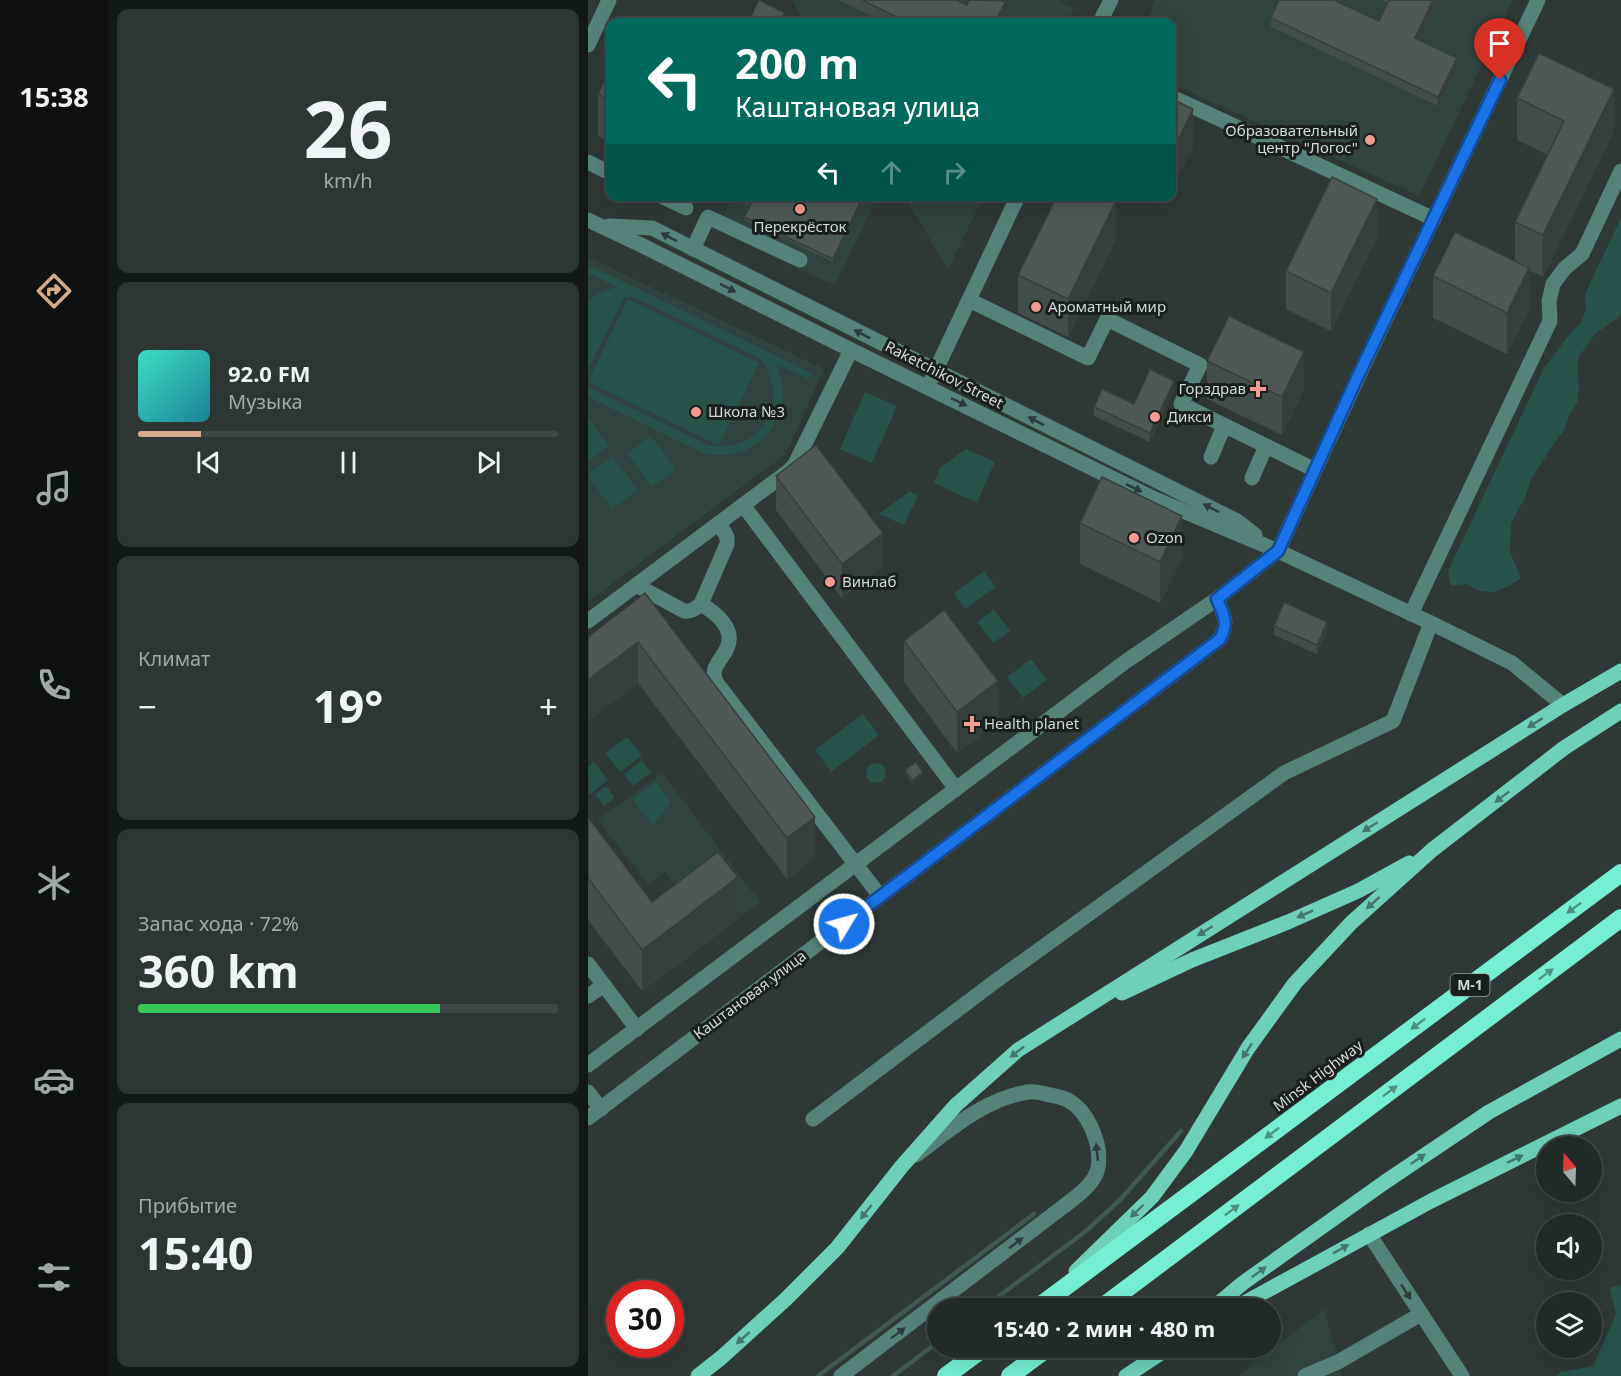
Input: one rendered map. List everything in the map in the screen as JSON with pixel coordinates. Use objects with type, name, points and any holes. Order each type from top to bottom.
[{"type":"highway","name":"Minsk Highway","points":[[1050,1298],[1621,873]]},
{"type":"highway","name":"М-1","points":[[1114,1298],[1621,918]]},
{"type":"highway","points":[[946,1376],[970,1358]]},
{"type":"highway","points":[[1010,1376],[1034,1358]]},
{"type":"main road","points":[[698,1376],[786,1299],[837,1248],[902,1166],[956,1105],[1018,1050],[1563,705],[1621,671]]},
{"type":"main road","points":[[1047,1298],[1152,1197],[1186,1151],[1248,1048],[1295,983],[1351,923],[1432,850],[1564,748],[1621,711]]},
{"type":"main road","points":[[1066,1019],[1192,960],[1358,891],[1432,850]]},
{"type":"main road","points":[[1225,1298],[1384,1182],[1480,1118],[1621,1039]]},
{"type":"main road","points":[[1253,1298],[1431,1201],[1621,1106]]},
{"type":"main road","points":[[1126,1376],[1153,1358]]},
{"type":"street","points":[[588,45],[609,0]]},
{"type":"street","points":[[1102,18],[1111,0]]},
{"type":"street","points":[[588,1065],[1125,662],[1217,599],[1278,551],[1538,0]]},
{"type":"street","points":[[1176,99],[1434,219]]},
{"type":"street","points":[[588,162],[606,171]]},
{"type":"street","points":[[1411,614],[1550,321],[1553,284],[1565,268],[1582,254],[1621,171]]},
{"type":"street","points":[[671,201],[686,208]]},
{"type":"street","points":[[928,387],[1016,201]]},
{"type":"street","points":[[588,207],[594,223]]},
{"type":"street","points":[[693,249],[708,217],[800,260]]},
{"type":"street","name":"Raketchikov Street","points":[[594,223],[652,228],[1237,522],[1278,551]]},
{"type":"street","name":"Raketchikov Street","points":[[594,223],[1157,500],[1278,551],[1512,663],[1563,705]]},
{"type":"street","points":[[969,300],[1088,358],[1107,319],[1200,365],[1181,404],[1315,470]]},
{"type":"street","points":[[588,621],[743,506],[795,464],[851,350]]},
{"type":"street","points":[[1211,457],[1224,426]]},
{"type":"street","points":[[1252,478],[1266,446]]},
{"type":"street","points":[[743,506],[956,789]]},
{"type":"street","points":[[636,585],[689,612],[701,603],[727,544],[726,534],[718,524]]},
{"type":"street","name":"Каштановая улица","points":[[594,1114],[1220,639],[1226,627],[1217,599]]},
{"type":"street","points":[[701,603],[723,621],[730,639],[715,668],[716,682],[880,896]]},
{"type":"street","points":[[813,1119],[993,983],[1284,773],[1393,721],[1431,623]]},
{"type":"street","points":[[588,964],[637,1029]]},
{"type":"street","points":[[588,996],[604,985]]},
{"type":"street","points":[[588,1092],[594,1114]]},
{"type":"street","points":[[841,1376],[1088,1186],[1098,1170],[1098,1151],[1092,1130],[1083,1114],[1068,1100],[1030,1092],[1010,1097],[975,1112],[902,1166]]},
{"type":"street","points":[[1369,1234],[1462,1376]]},
{"type":"street","points":[[1305,1376],[1338,1362],[1421,1314]]},
{"type":"shaded area","points":[[792,0],[1056,0],[1074,8],[1069,18],[803,18]]},
{"type":"shaded area","name":"Образовательный центр \"Логос\"","points":[[1156,0],[1513,0],[1419,196],[1176,86],[1176,18],[1147,18]]},
{"type":"shaded area","points":[[731,201],[875,201],[835,286],[717,230]]},
{"type":"shaded area","points":[[907,201],[981,201],[948,270]]},
{"type":"shaded area","name":"Школа №3","points":[[588,257],[824,369],[786,454],[588,602]]},
{"type":"shaded area","points":[[662,773],[760,902],[672,969],[694,911],[665,872],[648,885],[598,820]]},
{"type":"shaded area","points":[[1324,1309],[1342,1376],[1238,1376],[1261,1358],[1281,1358],[1281,1342]]},
{"type":"green space","points":[[1621,218],[1621,313],[1595,334],[1578,358],[1577,403],[1569,415],[1565,429],[1530,481],[1526,496],[1511,523],[1510,552],[1521,578],[1495,592],[1480,591],[1466,584],[1451,586],[1448,571],[1544,368],[1571,332],[1581,323],[1586,309],[1585,294]]},
{"type":"green space","points":[[588,265],[812,373],[808,379],[776,364],[783,396],[772,428],[756,444],[746,450],[722,455],[705,454],[588,397],[588,387],[708,445],[729,446],[749,438],[767,420],[773,396],[772,383],[761,359],[633,297],[624,297],[588,370],[588,300],[617,287],[588,273]]},
{"type":"green space","points":[[628,299],[759,363],[719,445],[588,382]]},
{"type":"green space","points":[[865,392],[897,406],[872,463],[840,449]]},
{"type":"green space","points":[[588,417],[609,446],[588,461]]},
{"type":"green space","points":[[651,436],[676,469],[652,487],[627,453]]},
{"type":"green space","points":[[966,449],[995,462],[977,503],[934,483],[941,467]]},
{"type":"green space","points":[[612,456],[638,490],[612,509],[588,474]]},
{"type":"green space","points":[[910,491],[918,496],[904,525],[879,514]]},
{"type":"green space","points":[[984,571],[996,587],[965,609],[954,593]]},
{"type":"green space","points":[[994,610],[1010,631],[993,643],[977,622]]},
{"type":"green space","points":[[1031,659],[1047,680],[1023,698],[1007,677]]},
{"type":"green space","points":[[863,714],[879,735],[831,772],[815,750]]},
{"type":"green space","points":[[627,737],[642,755],[620,772],[605,753]]},
{"type":"green space","points":[[642,760],[651,772],[633,786],[624,774]]},
{"type":"green space","points":[[594,762],[608,780],[589,795],[588,767]]},
{"type":"green space","points":[[876,763],[883,766],[886,773],[883,780],[876,783],[869,780],[866,773],[869,766]]},
{"type":"green space","points":[[656,782],[671,802],[653,826],[632,799]]},
{"type":"green space","points":[[606,786],[615,798],[604,806],[595,794]]},
{"type":"green space","points":[[1621,1285],[1621,1376],[1556,1376],[1560,1372],[1593,1366],[1597,1358],[1602,1358],[1602,1346],[1616,1314],[1610,1288]]},
{"type":"building","points":[[759,0],[785,13],[782,18],[750,18]]},
{"type":"building","points":[[862,0],[956,0],[967,5],[969,0],[1006,1],[997,18],[899,18]]},
{"type":"building","points":[[1279,0],[1334,0],[1379,21],[1389,0],[1433,0],[1415,38],[1457,58],[1438,97],[1271,18]]},
{"type":"building","points":[[1539,53],[1614,89],[1543,235],[1515,222],[1564,121],[1517,98]]},
{"type":"building","points":[[606,77],[606,98],[598,94]]},
{"type":"building","points":[[1176,101],[1193,109],[1176,145]]},
{"type":"building","points":[[1332,177],[1377,199],[1331,293],[1286,271]]},
{"type":"building","points":[[745,201],[861,201],[833,259],[744,217],[751,204]]},
{"type":"building","points":[[1055,201],[1116,201],[1068,299],[1018,275]]},
{"type":"building","points":[[1455,232],[1529,268],[1507,313],[1433,276]]},
{"type":"building","points":[[1229,316],[1304,352],[1282,397],[1207,361]]},
{"type":"building","points":[[1150,369],[1174,381],[1150,433],[1094,407],[1102,389],[1134,404]]},
{"type":"building","points":[[816,445],[883,533],[842,564],[776,476]]},
{"type":"building","points":[[1102,477],[1182,516],[1160,562],[1080,523]]},
{"type":"building","points":[[645,593],[815,817],[787,838],[638,642],[588,680],[588,637]]},
{"type":"building","points":[[1284,602],[1327,622],[1317,645],[1274,626]]},
{"type":"building","points":[[944,610],[998,681],[957,712],[904,641]]},
{"type":"building","points":[[916,762],[923,772],[912,780],[905,770]]},
{"type":"building","points":[[588,817],[652,902],[718,852],[738,877],[642,950],[588,878]]},
{"type":"waterway","points":[[996,1298],[1086,1231],[1121,1199],[1181,1131]]},
{"type":"waterway","points":[[818,1376],[1034,1214]]},
{"type":"waterway","points":[[893,1376],[927,1350]]},
{"type":"place","name":"Образовательный центр \"Логос\"","points":[[1370,140]]},
{"type":"place","name":"Перекрёсток","points":[[800,209]]},
{"type":"place","name":"Ароматный мир","points":[[1036,307]]},
{"type":"place","name":"Горздрав","points":[[1258,389]]},
{"type":"place","name":"Школа №3","points":[[696,412]]},
{"type":"place","name":"Дикси","points":[[1155,417]]},
{"type":"place","name":"Ozon","points":[[1134,538]]},
{"type":"place","name":"Винлаб","points":[[830,582]]},
{"type":"place","name":"Health planet","points":[[972,724]]},
{"type":"route","points":[[844,924],[1220,639],[1226,627],[1217,599],[1278,551],[1357,378],[1500,80]]}]
